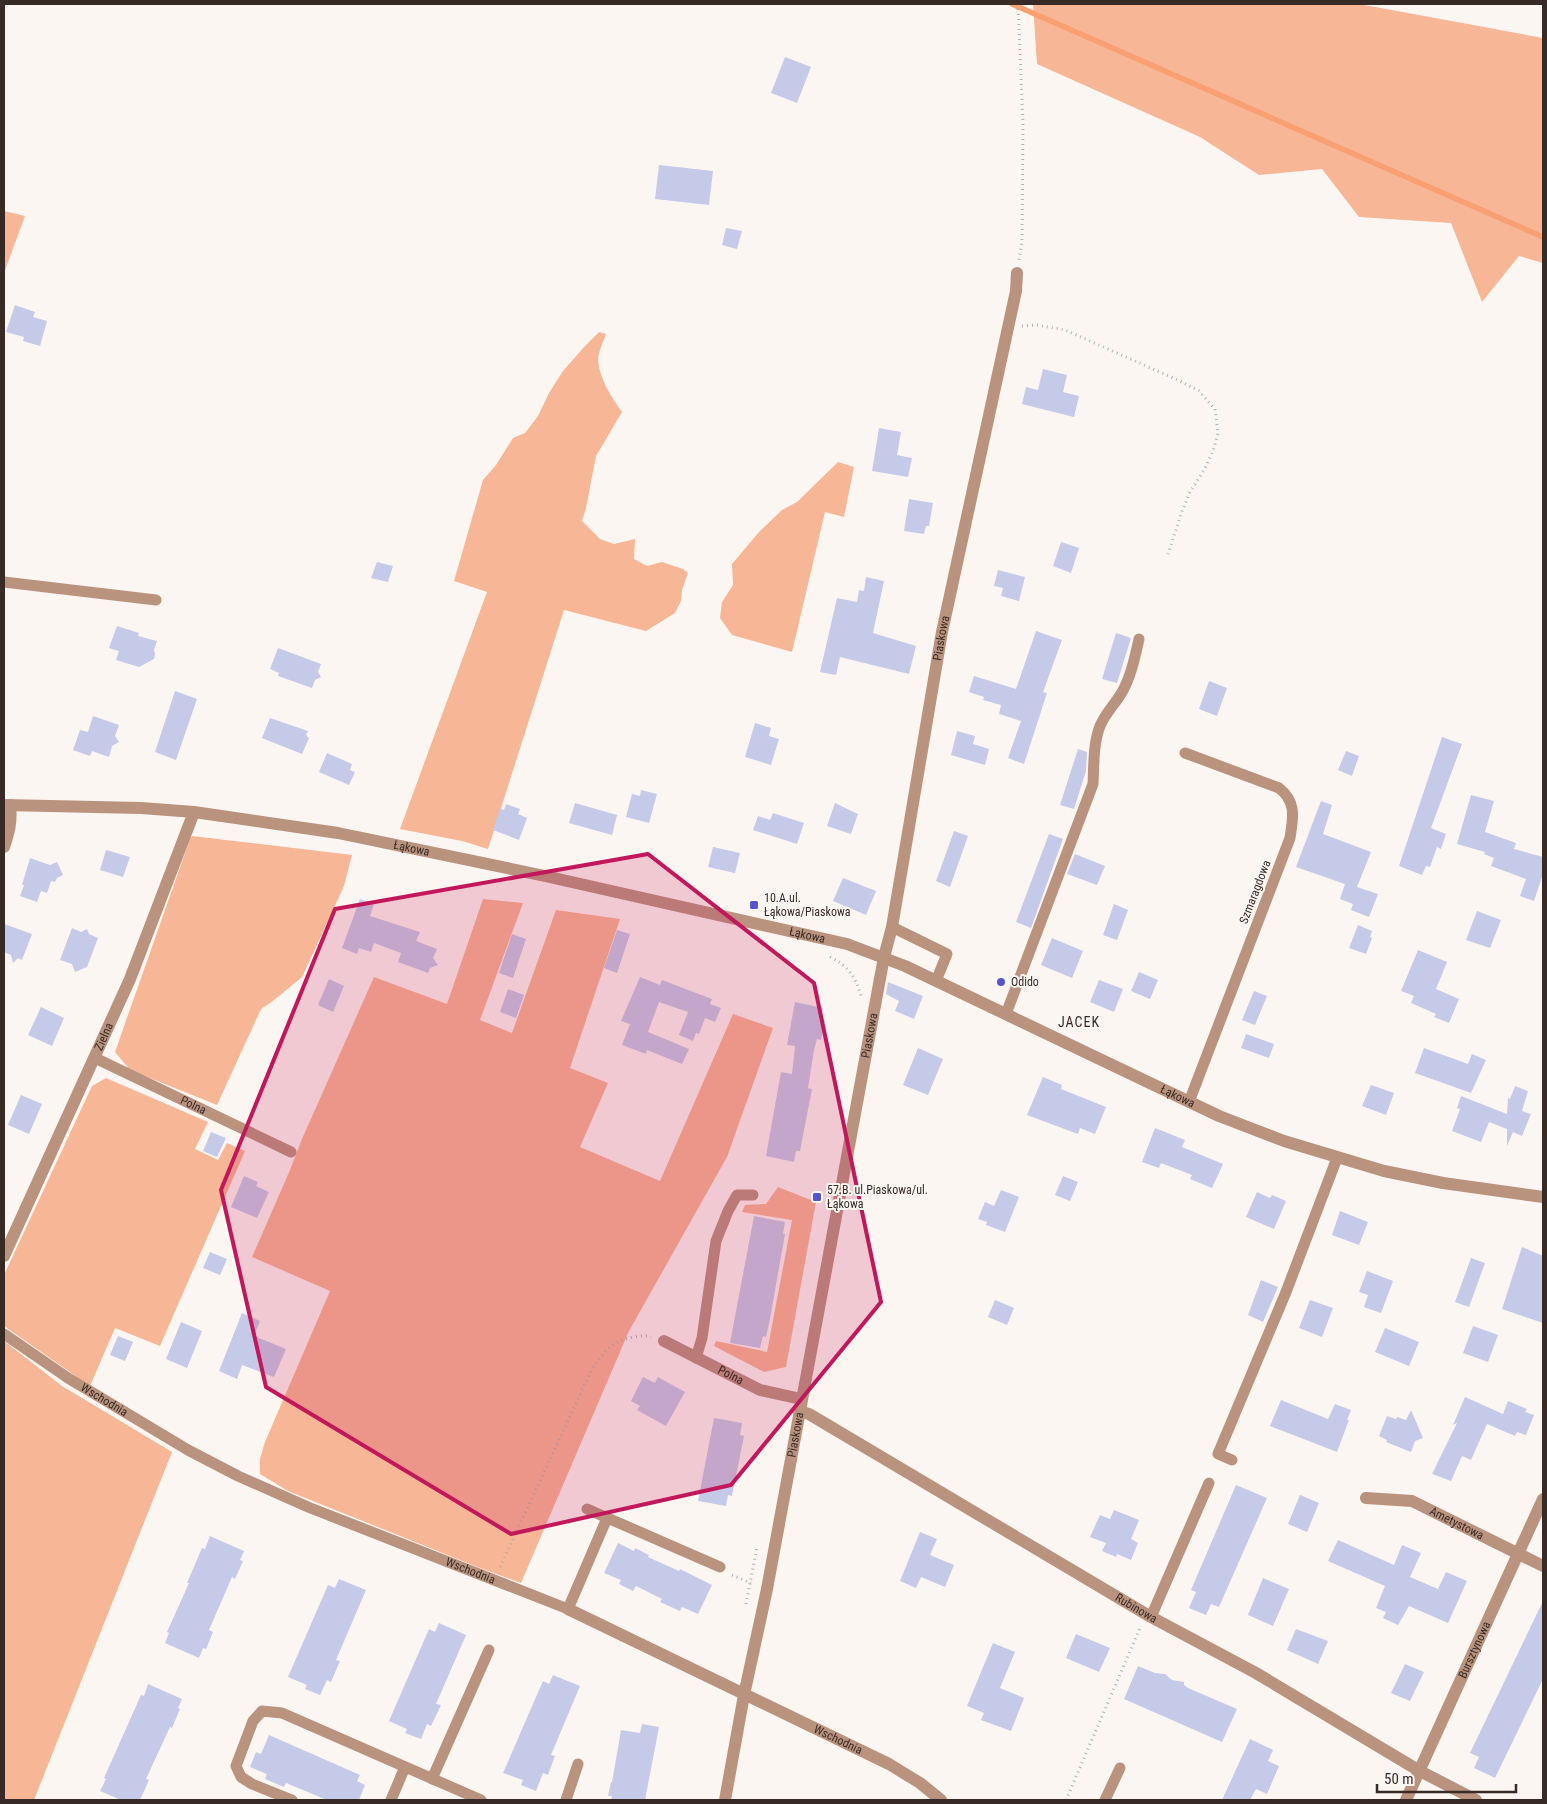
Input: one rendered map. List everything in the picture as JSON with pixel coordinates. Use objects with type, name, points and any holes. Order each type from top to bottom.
[{"type":"street","name":"Piaskowa","points":[[725,1800],[744,1694],[767,1589],[884,957],[892,928],[942,632],[1009,326],[1016,291],[1017,273]]},
{"type":"street","name":"Łąkowa","points":[[7,805],[141,808],[194,812],[272,822],[360,837],[847,944],[884,957],[936,981],[1219,1116],[1284,1141],[1384,1171],[1443,1183],[1543,1197]]},
{"type":"street","points":[[4,847],[11,825],[7,805]]},
{"type":"street","name":"Zielna","points":[[4,1256],[130,979],[194,812]]},
{"type":"street","name":"Polna","points":[[664,1341],[760,1390],[800,1405]]},
{"type":"street","name":"Rubinowa","points":[[800,1405],[809,1414],[1151,1618],[1256,1674],[1418,1770],[1476,1800]]},
{"type":"street","name":"Ametystowa","points":[[1366,1498],[1412,1501],[1543,1566]]},
{"type":"street","name":"Bursztynowa","points":[[1406,1800],[1418,1770],[1543,1499]]},
{"type":"street","name":"Wschodnia","points":[[568,1609],[889,1764],[920,1783],[941,1800]]},
{"type":"lane","points":[[4,582],[156,600]]},
{"type":"lane","points":[[1006,1014],[1093,784],[1095,748],[1099,728],[1122,693],[1133,666],[1139,639]]},
{"type":"lane","name":"Szmaragdowa","points":[[1185,753],[1279,788],[1287,794],[1294,813],[1290,838],[1189,1102]]},
{"type":"lane","points":[[892,928],[947,954],[936,981]]},
{"type":"lane","name":"Polna","points":[[95,1058],[291,1152]]},
{"type":"lane","points":[[1232,1460],[1218,1454],[1286,1292],[1337,1158]]},
{"type":"lane","points":[[696,1358],[702,1338],[716,1241],[728,1211],[737,1195],[753,1195]]},
{"type":"lane","name":"Wschodnia","points":[[4,1334],[68,1378],[188,1450],[238,1476],[308,1507],[568,1609]]},
{"type":"lane","points":[[1151,1618],[1209,1483]]},
{"type":"lane","points":[[588,1509],[720,1567]]},
{"type":"lane","points":[[568,1609],[607,1518]]},
{"type":"lane","points":[[432,1779],[489,1650]]},
{"type":"lane","points":[[292,1800],[241,1777],[236,1766],[253,1721],[262,1711],[282,1713],[481,1800]]},
{"type":"lane","points":[[566,1800],[578,1764]]},
{"type":"lane","points":[[391,1800],[406,1767]]},
{"type":"lane","points":[[1105,1800],[1120,1768]]},
{"type":"lane","points":[[449,1800],[454,1788]]},
{"type":"path","points":[[1017,273],[1022,242],[1023,152],[1018,4]]},
{"type":"path","points":[[1009,326],[1037,325],[1065,330],[1180,381],[1199,391],[1211,404],[1216,415],[1218,433],[1213,451],[1190,492],[1168,554]]},
{"type":"path","points":[[822,954],[839,962],[852,974],[859,989],[862,1002]]},
{"type":"path","points":[[494,1580],[592,1369],[601,1355],[610,1345],[620,1339],[647,1335],[664,1341]]},
{"type":"path","points":[[745,1611],[758,1544]]},
{"type":"path","points":[[720,1567],[720,1571],[767,1589]]},
{"type":"path","points":[[1066,1800],[1142,1626],[1151,1618]]},
{"type":"highlighted area","points":[[648,854],[814,983],[881,1302],[731,1485],[511,1534],[266,1387],[221,1190],[335,909]]},
{"type":"shaded area","points":[[1033,4],[1359,4],[1543,38],[1543,263],[1519,256],[1482,302],[1451,223],[1359,217],[1322,169],[1259,175],[1200,137],[1037,64]]},
{"type":"shaded area","points":[[4,211],[25,216],[4,273]]},
{"type":"shaded area","points":[[599,332],[606,334],[598,358],[601,375],[622,412],[596,456],[582,521],[600,539],[614,544],[635,539],[634,559],[647,566],[662,562],[683,569],[688,573],[682,590],[681,601],[675,613],[646,631],[564,610],[488,849],[462,841],[400,829],[487,592],[454,581],[483,480],[496,465],[513,438],[525,433],[538,416],[549,393],[563,371]]},
{"type":"shaded area","points":[[838,462],[854,467],[844,517],[825,512],[792,652],[732,635],[720,618],[722,602],[733,585],[732,564],[759,532],[782,510],[797,502]]},
{"type":"shaded area","points":[[192,836],[352,855],[344,886],[302,977],[261,1009],[217,1105],[130,1070],[115,1052]]},
{"type":"shaded area","points":[[483,899],[523,903],[480,1020],[512,1033],[556,910],[620,919],[570,1068],[608,1083],[580,1147],[660,1181],[733,1014],[773,1028],[727,1157],[629,1331],[521,1583],[288,1491],[260,1474],[260,1459],[265,1442],[330,1291],[252,1257],[374,977],[447,1004]]},
{"type":"shaded area","points":[[106,1078],[208,1122],[195,1149],[218,1160],[227,1143],[245,1151],[160,1346],[115,1328],[90,1386],[4,1326],[4,1275],[92,1086]]},
{"type":"shaded area","points":[[778,1187],[816,1202],[786,1367],[764,1372],[714,1346],[716,1341],[767,1352],[792,1220],[742,1212],[745,1205],[766,1204]]},
{"type":"shaded area","points":[[4,1341],[62,1386],[172,1452],[34,1800],[4,1800]]},
{"type":"building","points":[[785,57],[811,67],[797,103],[771,93]]},
{"type":"building","points":[[659,165],[713,171],[709,205],[655,199]]},
{"type":"building","points":[[726,228],[742,231],[737,249],[722,245]]},
{"type":"building","points":[[15,305],[35,312],[33,317],[47,321],[40,346],[23,341],[24,337],[6,332]]},
{"type":"building","points":[[1043,369],[1067,375],[1063,392],[1079,396],[1074,417],[1022,404],[1026,387],[1038,390]]},
{"type":"building","points":[[879,428],[901,432],[897,455],[912,458],[908,477],[872,471]]},
{"type":"building","points":[[909,499],[933,503],[929,526],[926,526],[924,534],[904,531]]},
{"type":"building","points":[[1061,542],[1079,548],[1071,573],[1053,566]]},
{"type":"building","points":[[377,562],[393,566],[388,582],[371,578]]},
{"type":"building","points":[[998,570],[1025,577],[1019,601],[1001,596],[1003,588],[994,586]]},
{"type":"building","points":[[866,577],[884,581],[873,633],[916,646],[909,674],[840,657],[836,675],[820,672],[837,598],[857,602],[859,590],[864,591]]},
{"type":"building","points":[[117,626],[139,633],[138,636],[157,641],[154,659],[139,667],[116,660],[119,651],[109,648]]},
{"type":"building","points":[[1036,631],[1062,640],[1043,692],[1047,693],[1024,764],[1008,758],[1021,721],[999,714],[1001,705],[983,700],[984,697],[969,692],[974,676],[1016,689]]},
{"type":"building","points":[[1116,633],[1131,638],[1117,683],[1102,679]]},
{"type":"building","points":[[278,648],[321,664],[318,672],[321,677],[315,680],[312,688],[278,676],[279,673],[270,669]]},
{"type":"building","points":[[1209,681],[1227,688],[1217,716],[1199,709]]},
{"type":"building","points":[[175,691],[197,699],[176,760],[155,752]]},
{"type":"building","points":[[93,716],[119,725],[115,736],[119,742],[112,746],[109,757],[92,751],[90,756],[73,750],[80,730],[88,732]]},
{"type":"building","points":[[270,718],[308,731],[306,735],[309,738],[302,754],[262,738]]},
{"type":"building","points":[[755,723],[771,728],[769,736],[779,739],[771,765],[745,757]]},
{"type":"building","points":[[957,731],[975,736],[973,744],[989,749],[985,765],[951,755]]},
{"type":"building","points":[[1442,737],[1462,744],[1431,828],[1446,834],[1441,849],[1437,847],[1430,867],[1426,866],[1422,875],[1399,866]]},
{"type":"building","points":[[1078,749],[1087,752],[1086,771],[1074,809],[1060,805]]},
{"type":"building","points":[[1346,751],[1359,756],[1352,776],[1338,770]]},
{"type":"building","points":[[327,753],[352,764],[350,770],[355,772],[349,785],[319,772]]},
{"type":"building","points":[[641,790],[657,794],[649,823],[626,817],[632,794],[640,796]]},
{"type":"building","points":[[1471,795],[1494,801],[1485,832],[1516,843],[1514,849],[1543,857],[1543,874],[1534,901],[1520,896],[1526,879],[1491,866],[1494,858],[1484,854],[1485,852],[1457,844]]},
{"type":"building","points":[[1321,801],[1332,805],[1323,834],[1371,852],[1357,887],[1378,894],[1369,917],[1351,910],[1353,904],[1340,899],[1345,884],[1296,867]]},
{"type":"building","points":[[575,803],[617,815],[612,835],[569,823]]},
{"type":"building","points":[[835,803],[858,814],[851,834],[827,826]]},
{"type":"building","points":[[506,804],[520,809],[518,814],[527,818],[519,840],[493,830],[500,808],[504,810]]},
{"type":"building","points":[[773,813],[804,823],[797,844],[753,830],[758,816],[770,820]]},
{"type":"building","points":[[954,831],[968,836],[950,887],[936,881]]},
{"type":"building","points":[[1049,834],[1063,839],[1031,928],[1016,922]]},
{"type":"building","points":[[713,847],[740,853],[735,873],[708,867]]},
{"type":"building","points":[[106,850],[130,857],[123,877],[100,870]]},
{"type":"building","points":[[1075,854],[1105,866],[1097,885],[1067,874]]},
{"type":"building","points":[[30,858],[50,865],[57,862],[63,875],[57,878],[55,882],[51,881],[47,893],[41,891],[37,902],[20,896]]},
{"type":"building","points":[[843,878],[876,891],[866,915],[833,901]]},
{"type":"building","points":[[360,899],[374,904],[370,916],[420,932],[416,941],[437,949],[433,958],[438,965],[430,968],[428,973],[398,962],[401,953],[374,943],[371,952],[359,948],[357,954],[342,948]]},
{"type":"building","points":[[1114,904],[1128,910],[1117,940],[1103,935]]},
{"type":"building","points":[[1477,911],[1501,920],[1490,948],[1466,940]]},
{"type":"building","points":[[4,924],[32,934],[22,960],[18,958],[13,963],[11,955],[4,952]]},
{"type":"building","points":[[1358,925],[1372,931],[1370,937],[1372,938],[1366,954],[1349,948]]},
{"type":"building","points":[[72,928],[81,932],[87,929],[89,934],[98,938],[87,967],[75,972],[72,964],[60,960]]},
{"type":"building","points":[[617,930],[630,934],[617,973],[604,968]]},
{"type":"building","points":[[512,934],[526,939],[513,978],[499,973]]},
{"type":"building","points":[[1052,938],[1083,951],[1072,978],[1041,965]]},
{"type":"building","points":[[1418,950],[1447,962],[1436,989],[1459,999],[1449,1023],[1434,1017],[1436,1014],[1411,1003],[1414,996],[1401,991]]},
{"type":"building","points":[[1139,972],[1158,980],[1150,999],[1131,991]]},
{"type":"building","points":[[640,977],[660,985],[662,980],[712,999],[710,1004],[721,1008],[715,1022],[705,1018],[699,1034],[696,1033],[693,1041],[679,1035],[688,1012],[659,1002],[648,1032],[689,1049],[682,1064],[647,1050],[646,1054],[622,1045],[630,1024],[621,1021]]},
{"type":"building","points":[[329,979],[344,986],[333,1012],[318,1005]]},
{"type":"building","points":[[1099,980],[1123,989],[1114,1012],[1090,1002]]},
{"type":"building","points":[[888,982],[923,996],[914,1019],[895,1011],[899,1001],[886,994]]},
{"type":"building","points":[[508,989],[524,995],[516,1018],[500,1012]]},
{"type":"building","points":[[1254,991],[1267,996],[1255,1025],[1242,1020]]},
{"type":"building","points":[[795,1002],[823,1008],[821,1019],[825,1020],[821,1040],[817,1039],[814,1050],[808,1088],[812,1089],[800,1151],[796,1151],[794,1162],[766,1156],[781,1072],[792,1074],[795,1046],[787,1045]]},
{"type":"building","points":[[41,1007],[64,1018],[52,1046],[28,1035]]},
{"type":"building","points":[[1246,1034],[1274,1044],[1269,1058],[1241,1048]]},
{"type":"building","points":[[918,1048],[943,1059],[928,1095],[903,1085]]},
{"type":"building","points":[[1424,1048],[1468,1064],[1472,1054],[1486,1060],[1471,1093],[1415,1073]]},
{"type":"building","points":[[1043,1077],[1062,1085],[1061,1089],[1106,1107],[1095,1134],[1080,1128],[1078,1134],[1027,1115]]},
{"type":"building","points":[[1371,1085],[1394,1093],[1386,1115],[1362,1106]]},
{"type":"building","points":[[1515,1086],[1528,1091],[1522,1111],[1531,1114],[1522,1136],[1513,1132],[1507,1146],[1507,1129],[1489,1122],[1481,1142],[1452,1131],[1460,1109],[1457,1108],[1461,1096],[1507,1114],[1508,1098],[1510,1099]]},
{"type":"building","points":[[21,1095],[42,1104],[29,1134],[8,1125]]},
{"type":"building","points":[[1155,1128],[1185,1140],[1182,1147],[1223,1164],[1212,1188],[1190,1179],[1192,1175],[1161,1163],[1159,1168],[1142,1162]]},
{"type":"building","points":[[211,1132],[226,1138],[217,1157],[203,1151]]},
{"type":"building","points":[[244,1176],[258,1182],[256,1186],[269,1192],[257,1218],[231,1207]]},
{"type":"building","points":[[1063,1176],[1078,1182],[1070,1201],[1055,1195]]},
{"type":"building","points":[[1001,1190],[1019,1197],[1005,1232],[986,1225],[987,1222],[978,1219],[985,1202],[994,1206]]},
{"type":"building","points":[[1257,1192],[1270,1198],[1272,1195],[1286,1201],[1274,1229],[1246,1217]]},
{"type":"building","points":[[1340,1211],[1368,1222],[1359,1245],[1332,1235]]},
{"type":"building","points":[[754,1216],[785,1222],[783,1234],[785,1234],[770,1319],[766,1337],[763,1336],[760,1348],[730,1343]]},
{"type":"building","points":[[1522,1247],[1543,1256],[1543,1323],[1502,1309]]},
{"type":"building","points":[[210,1252],[227,1259],[220,1275],[203,1268]]},
{"type":"building","points":[[1471,1258],[1485,1263],[1469,1307],[1455,1302]]},
{"type":"building","points":[[1367,1271],[1393,1281],[1381,1313],[1364,1307],[1368,1295],[1359,1292]]},
{"type":"building","points":[[1261,1280],[1278,1287],[1263,1322],[1248,1315]]},
{"type":"building","points":[[995,1300],[1014,1308],[1007,1325],[988,1317]]},
{"type":"building","points":[[1310,1300],[1333,1308],[1322,1337],[1299,1328]]},
{"type":"building","points":[[242,1313],[260,1321],[254,1336],[286,1349],[274,1377],[242,1365],[237,1379],[219,1371]]},
{"type":"building","points":[[181,1322],[202,1331],[187,1368],[166,1359]]},
{"type":"building","points":[[1473,1326],[1498,1335],[1488,1362],[1463,1353]]},
{"type":"building","points":[[1385,1328],[1419,1342],[1409,1366],[1375,1352]]},
{"type":"building","points":[[118,1336],[133,1342],[125,1361],[110,1355]]},
{"type":"building","points":[[643,1377],[655,1383],[658,1377],[685,1392],[666,1426],[637,1410],[640,1406],[631,1401]]},
{"type":"building","points":[[1465,1397],[1503,1414],[1508,1401],[1527,1409],[1525,1412],[1534,1415],[1526,1435],[1517,1432],[1515,1436],[1487,1424],[1471,1460],[1462,1456],[1451,1481],[1432,1474],[1457,1423],[1453,1425]]},
{"type":"building","points":[[1281,1400],[1328,1419],[1335,1404],[1351,1410],[1337,1452],[1270,1426]]},
{"type":"building","points":[[1411,1410],[1423,1438],[1415,1441],[1411,1452],[1386,1442],[1387,1440],[1379,1436],[1387,1416],[1406,1420]]},
{"type":"building","points":[[714,1418],[742,1423],[740,1435],[744,1436],[732,1496],[728,1495],[726,1506],[698,1501]]},
{"type":"building","points":[[1236,1485],[1267,1498],[1219,1607],[1211,1604],[1206,1615],[1189,1608],[1196,1592],[1191,1590]]},
{"type":"building","points":[[1300,1495],[1319,1503],[1307,1532],[1288,1524]]},
{"type":"building","points":[[1114,1510],[1139,1520],[1131,1539],[1138,1543],[1131,1560],[1117,1554],[1116,1557],[1102,1551],[1106,1543],[1090,1537],[1100,1515],[1110,1519]]},
{"type":"building","points":[[920,1532],[937,1539],[930,1555],[954,1565],[945,1587],[921,1577],[916,1588],[900,1581]]},
{"type":"building","points":[[210,1536],[244,1551],[240,1560],[243,1561],[235,1579],[232,1577],[209,1630],[213,1632],[206,1649],[203,1648],[199,1658],[165,1643],[169,1633],[167,1632],[189,1583],[187,1583],[202,1548],[205,1549]]},
{"type":"building","points":[[1338,1540],[1394,1565],[1402,1545],[1421,1553],[1410,1577],[1438,1589],[1446,1572],[1467,1581],[1448,1623],[1409,1606],[1398,1625],[1383,1618],[1386,1612],[1376,1608],[1385,1586],[1328,1561]]},
{"type":"building","points":[[618,1543],[634,1551],[635,1548],[649,1555],[648,1557],[679,1571],[680,1569],[712,1585],[698,1614],[682,1607],[680,1611],[660,1602],[662,1599],[636,1586],[633,1591],[619,1584],[621,1580],[604,1573]]},
{"type":"building","points":[[1263,1578],[1289,1589],[1273,1626],[1248,1615]]},
{"type":"building","points":[[339,1579],[366,1590],[336,1660],[340,1661],[331,1682],[327,1680],[320,1695],[305,1689],[307,1685],[288,1677],[328,1585],[335,1588]]},
{"type":"building","points":[[1543,1601],[1543,1679],[1495,1778],[1474,1768],[1479,1757],[1470,1753]]},
{"type":"building","points":[[439,1623],[466,1635],[436,1704],[441,1705],[431,1726],[427,1724],[421,1739],[405,1733],[407,1729],[389,1721],[429,1629],[435,1632]]},
{"type":"building","points":[[1296,1629],[1328,1641],[1318,1664],[1287,1650]]},
{"type":"building","points":[[1076,1634],[1110,1648],[1099,1672],[1066,1658]]},
{"type":"building","points":[[993,1643],[1015,1652],[1000,1688],[1024,1698],[1011,1731],[981,1720],[984,1713],[967,1706]]},
{"type":"building","points":[[1405,1664],[1424,1672],[1410,1701],[1391,1693]]},
{"type":"building","points":[[1138,1666],[1155,1673],[1165,1674],[1172,1680],[1184,1682],[1184,1685],[1188,1688],[1237,1709],[1222,1742],[1124,1699]]},
{"type":"building","points":[[553,1675],[580,1686],[551,1755],[555,1756],[548,1775],[543,1773],[536,1791],[521,1785],[523,1780],[503,1773],[543,1681],[549,1684]]},
{"type":"building","points":[[148,1684],[182,1699],[178,1708],[180,1709],[146,1779],[149,1780],[140,1800],[121,1800],[100,1791],[141,1695],[144,1696]]},
{"type":"building","points":[[642,1724],[659,1727],[645,1800],[611,1800],[612,1796],[608,1796],[621,1730],[640,1733]]},
{"type":"building","points":[[269,1735],[360,1775],[357,1781],[365,1785],[359,1800],[327,1800],[286,1783],[284,1787],[265,1779],[267,1774],[250,1767],[256,1752],[261,1754]]},
{"type":"building","points":[[1250,1739],[1273,1750],[1268,1761],[1279,1766],[1267,1794],[1256,1789],[1250,1800],[1222,1800]]},
{"type":"waterway","points":[[1012,4],[1543,237]]},
{"type":"place","name":"10.A.ul. Łąkowa/Piaskowa","points":[[754,905]]},
{"type":"place","name":"Odido","points":[[1001,982]]},
{"type":"place","name":"57.B. ul.Piaskowa/ul. Łąkowa","points":[[817,1197]]},
{"type":"district","name":"JACEK","points":[[1079,1022]]}]
